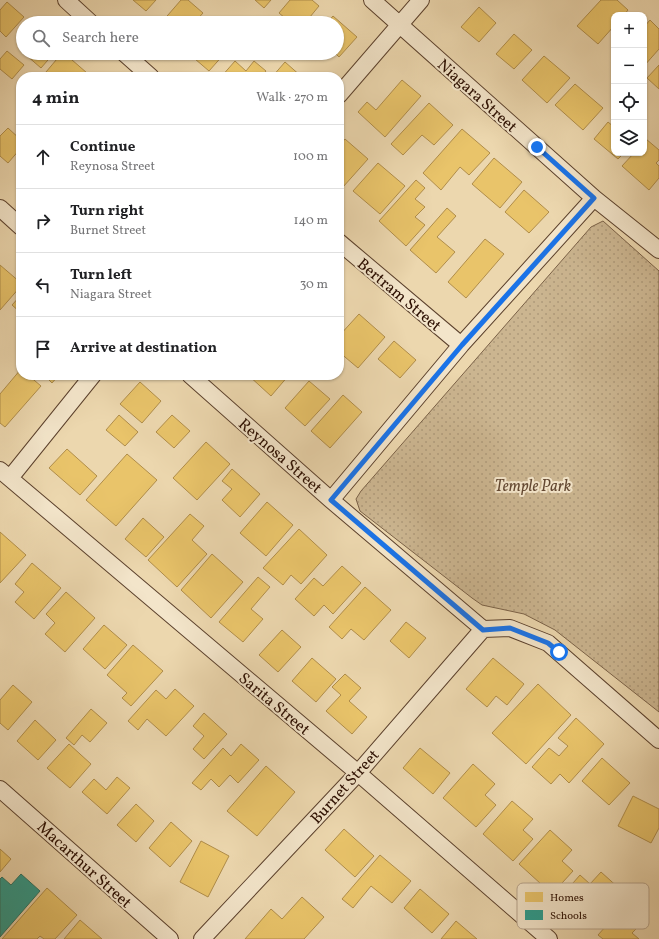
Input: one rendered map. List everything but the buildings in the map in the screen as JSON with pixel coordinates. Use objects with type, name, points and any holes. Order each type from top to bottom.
[{"type":"street","points":[[66,0],[83,16]]},
{"type":"street","name":"Niagara Street","points":[[372,0],[594,198],[659,250]]},
{"type":"street","points":[[344,89],[421,0]]},
{"type":"street","points":[[132,60],[145,72]]},
{"type":"street","points":[[331,500],[462,345],[594,198]]},
{"type":"street","points":[[0,208],[16,222]]},
{"type":"street","name":"Bertram Street","points":[[344,246],[462,345]]},
{"type":"street","points":[[5,474],[89,380]]},
{"type":"street","name":"Reynosa Street","points":[[196,380],[331,500],[483,630]]},
{"type":"street","name":"Sarita Street","points":[[5,474],[358,773],[517,911]]},
{"type":"street","points":[[483,630],[510,628],[548,643],[659,740]]},
{"type":"street","name":"Burnet Street","points":[[202,939],[358,773],[483,630]]},
{"type":"street","name":"Macarthur Street","points":[[0,789],[170,939]]},
{"type":"street","name":"Sarita Street","points":[[537,929],[549,939]]},
{"type":"green space","name":"Temple Park","points":[[603,221],[659,271],[659,712],[555,630],[524,614],[482,605],[472,598],[360,511],[356,499],[361,491],[591,227]]},
{"type":"route","points":[[537,147],[594,198],[462,345],[331,500],[483,630],[510,628],[548,643],[559,652]]}]
